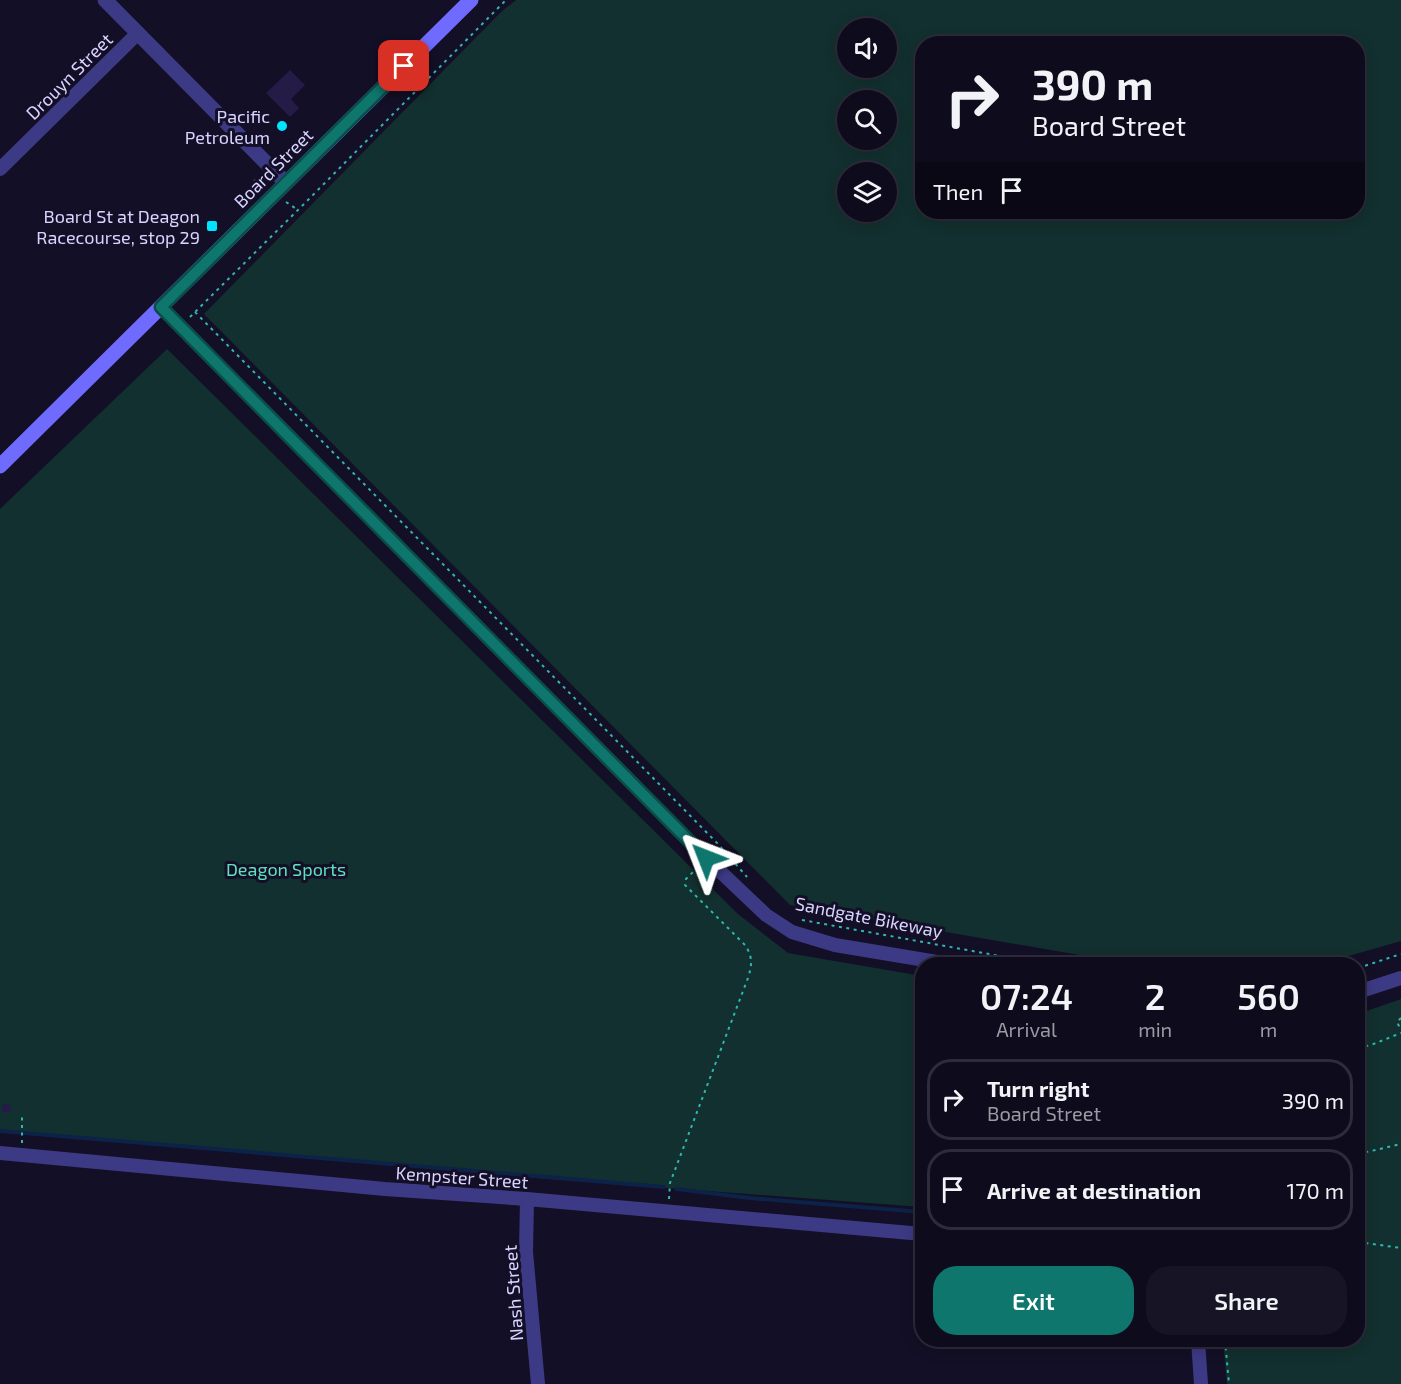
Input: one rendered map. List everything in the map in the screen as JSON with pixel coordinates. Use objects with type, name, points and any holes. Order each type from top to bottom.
[{"type":"main road","name":"Board Street","points":[[0,466],[471,0]]},
{"type":"street","points":[[105,0],[286,183]]},
{"type":"street","name":"Drouyn Street","points":[[0,169],[138,33]]},
{"type":"street","points":[[161,307],[766,915],[784,928],[810,938],[835,945],[915,958]]},
{"type":"street","points":[[1365,990],[1401,978]]},
{"type":"street","name":"Kempster Street","points":[[0,1153],[385,1189],[527,1199],[915,1233]]},
{"type":"street","name":"Nash Street","points":[[527,1199],[526,1252],[538,1384]]},
{"type":"street","points":[[1198,1347],[1201,1384]]},
{"type":"path","points":[[192,315],[506,0]]},
{"type":"path","points":[[195,312],[718,844],[752,883]]},
{"type":"path","points":[[668,1212],[670,1183],[748,978],[752,961],[751,953],[745,945],[686,885],[686,879],[697,867]]},
{"type":"path","name":"Sandgate Bikeway","points":[[795,918],[1006,957]]},
{"type":"path","points":[[1365,966],[1401,954]]},
{"type":"path","points":[[1365,1047],[1401,1031],[1397,1022],[1401,1018]]},
{"type":"path","points":[[22,1114],[22,1142]]},
{"type":"path","points":[[1365,1152],[1401,1144]]},
{"type":"path","points":[[1365,1243],[1401,1248]]},
{"type":"path","points":[[1226,1347],[1229,1384]]},
{"type":"green space","points":[[516,0],[1401,0],[1401,941],[1345,957],[1091,957],[790,905],[204,314],[501,12]]},
{"type":"green space","name":"Deagon Sports","points":[[167,349],[738,914],[788,953],[915,975],[915,1206],[536,1178],[0,1130],[0,509]]},
{"type":"green space","points":[[1401,999],[1401,1384],[1227,1384],[1224,1347],[1365,1347],[1365,1012]]},
{"type":"building","points":[[290,70],[305,85],[291,99],[299,108],[290,117],[266,93]]},
{"type":"building","points":[[3,1104],[11,1105],[10,1113],[2,1112]]},
{"type":"waterway","points":[[0,1131],[664,1187]]},
{"type":"waterway","points":[[676,1189],[750,1198],[915,1211]]},
{"type":"place","name":"Pacific Petroleum","points":[[282,126]]},
{"type":"place","name":"Board St at Deagon Racecourse, stop 29","points":[[212,226]]},
{"type":"route","points":[[404,66],[161,307],[706,858]]}]
